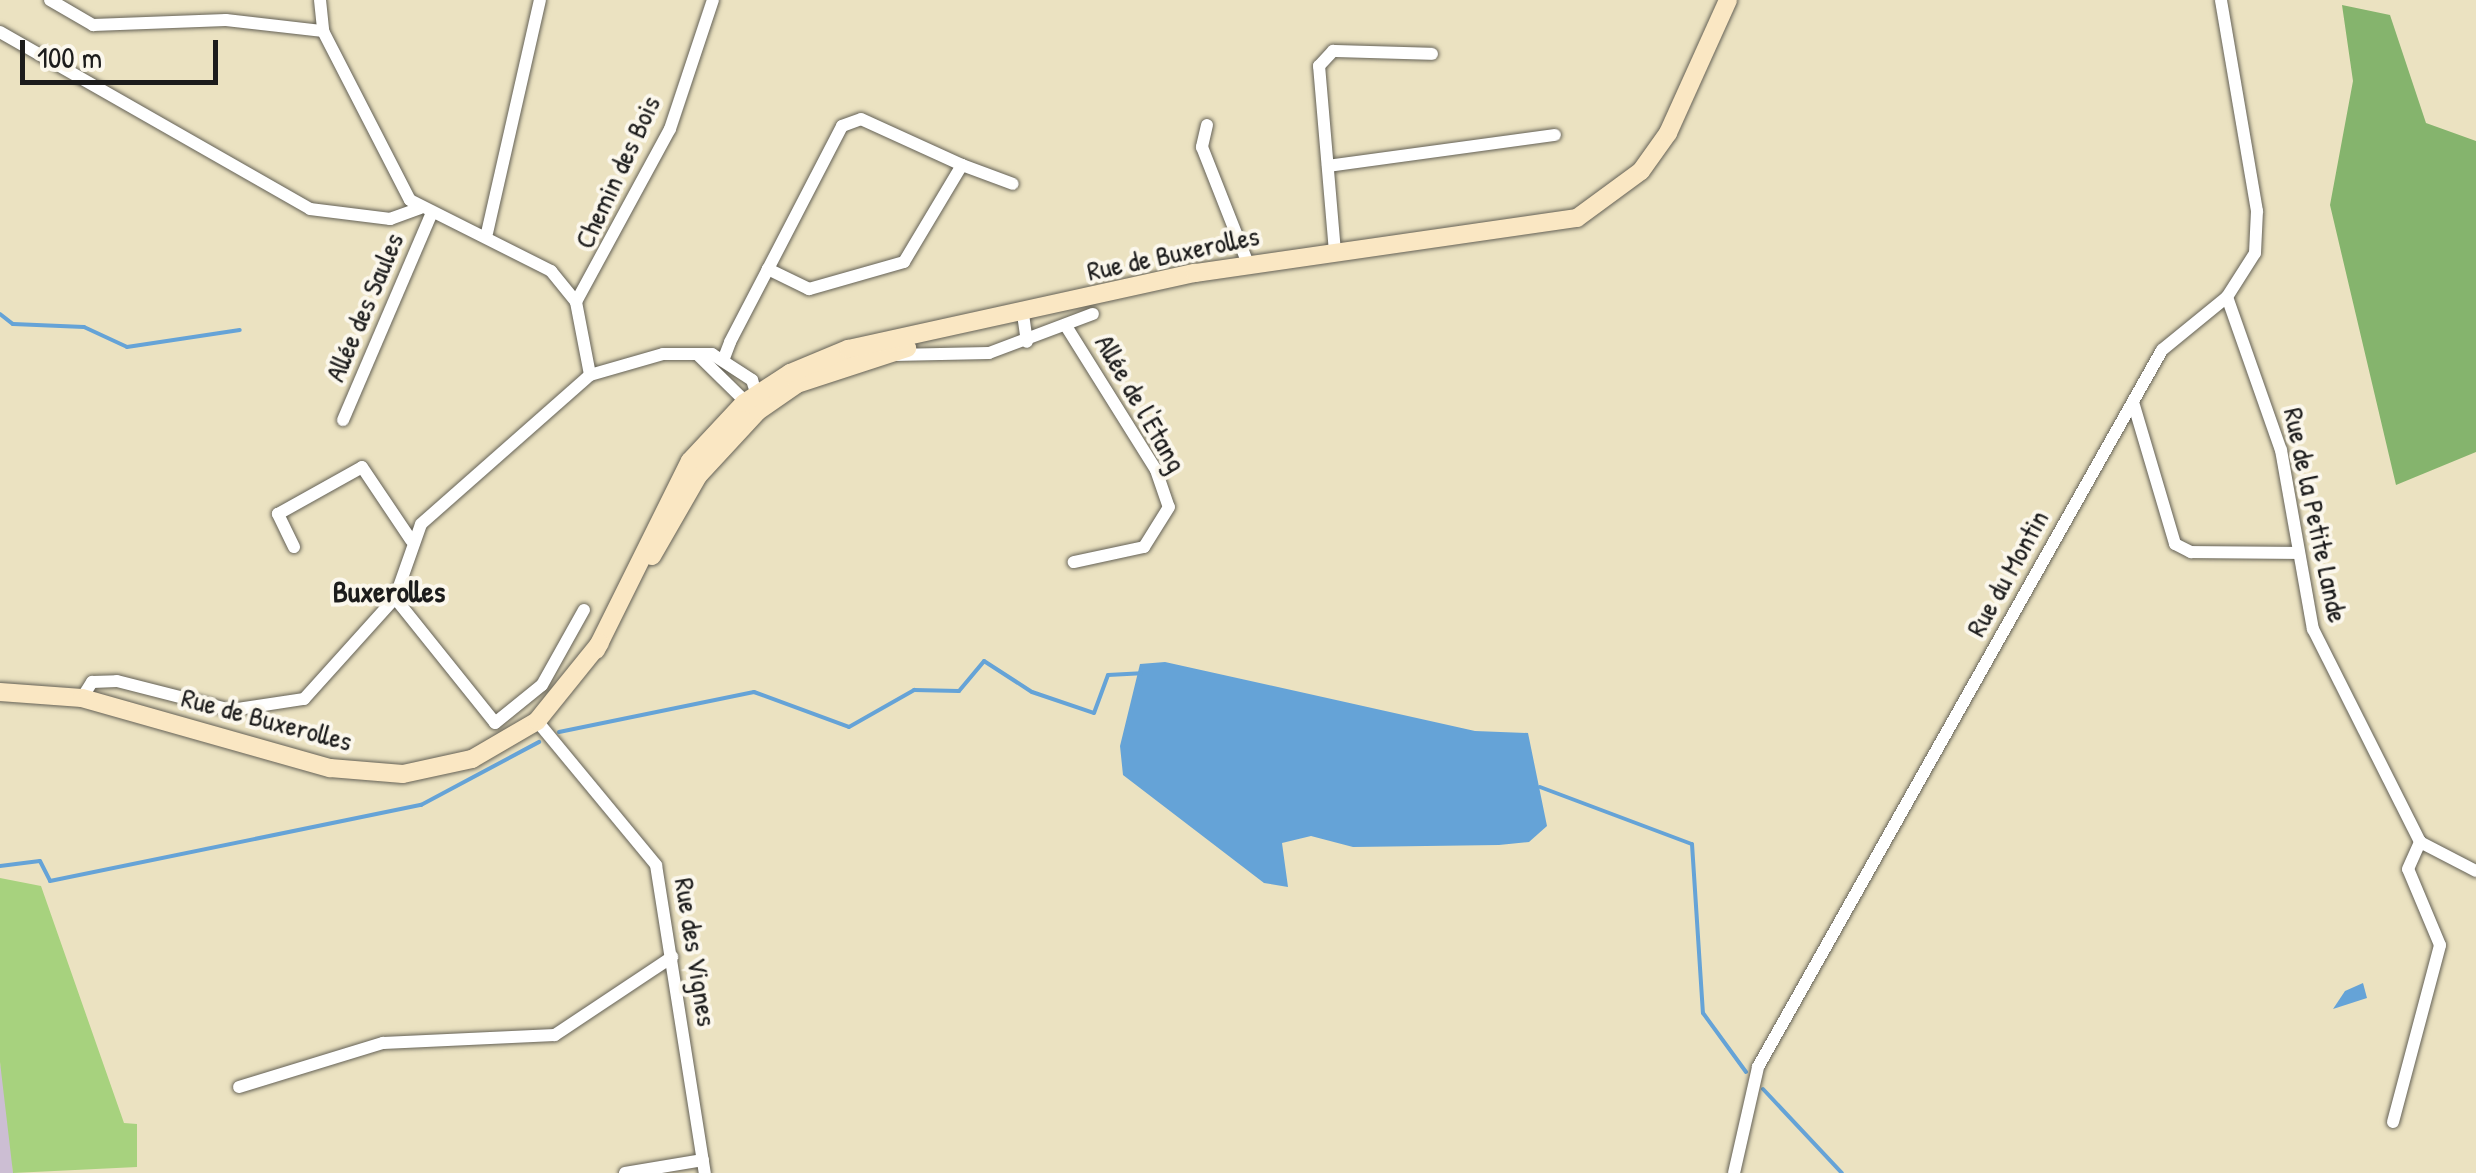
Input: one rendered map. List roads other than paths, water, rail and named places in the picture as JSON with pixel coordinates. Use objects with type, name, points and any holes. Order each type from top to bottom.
[{"type":"street","points":[[50,0],[93,25],[226,20],[323,31]]},
{"type":"street","points":[[320,0],[323,31],[426,212]]},
{"type":"street","points":[[487,233],[540,0]]},
{"type":"street","name":"Chemin des Bois","points":[[576,302],[670,129],[713,0]]},
{"type":"street","name":"Rue de Buxerolles","points":[[0,692],[87,690],[368,774],[444,768],[537,721],[596,650],[666,500],[754,402],[848,348],[1248,264],[1530,230],[1610,198],[1668,133],[1728,0]]},
{"type":"street","name":"Rue du Montin","points":[[1734,1173],[1758,1067],[2162,350],[2227,297],[2254,253],[2257,210],[2221,0]]},
{"type":"street","points":[[0,32],[310,209],[390,219],[426,212],[487,233],[551,271],[576,302],[590,374]]},
{"type":"street","points":[[1335,252],[1328,166],[1326,58],[1432,54]]},
{"type":"street","points":[[724,358],[842,126],[861,119],[1014,184]]},
{"type":"street","points":[[1208,126],[1202,148],[1248,264]]},
{"type":"street","points":[[1328,166],[1555,135]]},
{"type":"street","points":[[768,269],[809,288],[904,262],[962,165]]},
{"type":"street","name":"Allée des Saules","points":[[343,420],[426,212]]},
{"type":"street","name":"Rue de la Petite Lande","points":[[2227,297],[2281,450],[2313,629],[2420,842]]},
{"type":"street","points":[[1022,314],[1027,342]]},
{"type":"street","name":"Rue de Buxerolles","points":[[754,402],[886,354],[1022,314]]},
{"type":"street","points":[[886,354],[940,358],[1027,342],[1094,314]]},
{"type":"street","name":"Allée de l'Etang","points":[[1066,326],[1156,470],[1170,507],[1144,547],[1074,562]]},
{"type":"street","points":[[697,354],[754,402]]},
{"type":"street","points":[[87,690],[155,686],[231,710],[281,708],[326,678],[395,598],[410,540],[590,374],[697,354],[724,358],[754,402]]},
{"type":"street","points":[[2133,402],[2175,544],[2190,552],[2298,553]]},
{"type":"street","points":[[294,547],[278,514],[362,466],[410,540]]},
{"type":"street","points":[[395,598],[495,723],[542,685],[584,610]]},
{"type":"street","name":"Rue des Vignes","points":[[537,721],[656,865],[704,1166]]},
{"type":"street","points":[[2392,1122],[2440,945],[2408,869],[2420,842],[2476,871]]},
{"type":"street","points":[[239,1088],[383,1043],[555,1035],[672,956]]},
{"type":"street","points":[[625,1173],[704,1166]]},
{"type":"water","points":[[1165,662],[1475,731],[1528,733],[1547,826],[1529,842],[1499,845],[1353,847],[1311,836],[1282,843],[1288,887],[1264,883],[1123,775],[1120,746],[1140,664]]},
{"type":"water","points":[[2363,983],[2367,998],[2333,1009],[2345,991]]},
{"type":"waterway","points":[[0,314],[13,324],[84,327],[127,347],[240,330]]},
{"type":"waterway","points":[[559,732],[754,692],[849,727],[914,690],[959,691],[984,661],[1032,692],[1094,713],[1108,675],[1141,673]]},
{"type":"waterway","points":[[0,866],[40,861],[50,881],[421,805],[539,742]]},
{"type":"waterway","points":[[1540,787],[1692,844],[1703,1013],[1746,1072]]},
{"type":"waterway","points":[[1763,1089],[1842,1173]]},
{"type":"district","name":"Buxerolles","points":[[389,591]]}]
